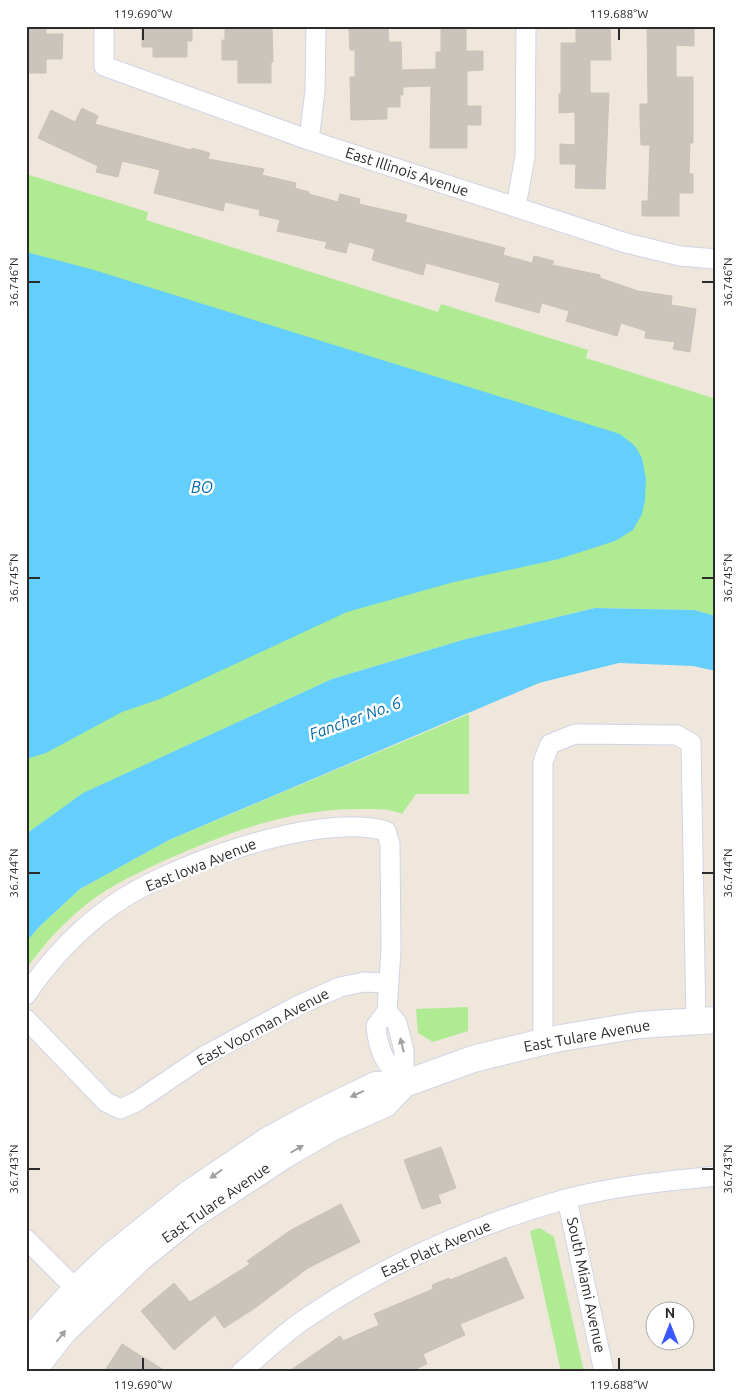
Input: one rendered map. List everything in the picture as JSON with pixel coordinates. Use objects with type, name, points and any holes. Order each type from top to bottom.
[{"type":"street","name":"East Illinois Avenue","points":[[104,26],[104,66],[308,140],[626,243],[680,256],[716,259]]},
{"type":"street","points":[[308,140],[315,91],[316,26]]},
{"type":"street","points":[[516,207],[525,156],[526,26]]},
{"type":"street","points":[[543,1042],[543,762],[550,744],[575,734],[678,735],[691,743],[706,1021]]},
{"type":"street","name":"East Iowa Avenue","points":[[26,995],[59,952],[83,928],[112,906],[148,885],[220,855],[293,833],[354,825],[370,826],[386,831],[390,844],[391,931],[388,983]]},
{"type":"street","name":"East Voorman Avenue","points":[[26,1019],[106,1102],[120,1109],[136,1102],[204,1056],[297,1006],[340,987],[364,982],[388,983]]},
{"type":"street","points":[[388,983],[386,1011],[376,1026],[378,1042],[383,1058],[404,1084]]},
{"type":"street","name":"East Tulare Avenue","points":[[26,1344],[76,1289],[154,1220],[226,1167],[267,1141],[322,1111],[376,1085],[404,1084],[473,1060],[543,1042],[639,1026],[706,1021]]},
{"type":"street","name":"East Tulare Avenue","points":[[26,1369],[42,1359],[63,1332],[140,1258],[192,1216],[240,1183],[308,1142],[385,1104],[404,1084]]},
{"type":"street","name":"East Platt Avenue","points":[[241,1372],[301,1322],[358,1286],[410,1257],[474,1228],[567,1199],[618,1188],[716,1176]]},
{"type":"street","name":"South Miami Avenue","points":[[567,1199],[604,1372]]},
{"type":"street","points":[[26,1239],[76,1289]]},
{"type":"green space","name":"BO","points":[[26,174],[148,212],[146,220],[438,312],[441,304],[588,350],[586,358],[716,399],[716,616],[694,610],[595,608],[466,639],[332,679],[84,793],[26,834]]},
{"type":"green space","points":[[469,714],[469,794],[416,794],[402,814],[376,809],[336,810],[286,817],[214,840],[168,859],[116,884],[97,896],[62,926],[26,969],[26,942],[40,926],[80,889],[169,840]]},
{"type":"green space","points":[[468,1007],[468,1031],[433,1042],[418,1033],[416,1009]]},
{"type":"green space","points":[[540,1228],[554,1237],[584,1372],[561,1372],[530,1231]]},
{"type":"water","name":"BO","points":[[26,252],[94,270],[620,434],[635,446],[642,458],[646,479],[645,501],[642,514],[633,530],[615,541],[559,559],[454,582],[347,612],[160,699],[122,712],[46,753],[26,759]]},
{"type":"water","name":"Fancher No. 6","points":[[595,608],[694,610],[716,616],[716,671],[693,666],[619,663],[539,683],[169,840],[80,889],[40,926],[26,942],[26,834],[83,793],[332,679],[466,639]]},
{"type":"building","points":[[26,26],[46,26],[46,34],[63,34],[62,59],[46,59],[46,73],[26,73]]},
{"type":"building","points":[[142,26],[192,26],[192,41],[187,41],[187,57],[153,57],[153,47],[142,47]]},
{"type":"building","points":[[225,26],[272,26],[273,62],[271,62],[271,83],[238,83],[238,60],[222,60],[222,40],[225,40]]},
{"type":"building","points":[[441,26],[466,26],[466,51],[483,51],[483,70],[467,71],[467,106],[481,106],[481,125],[467,125],[467,148],[430,148],[431,86],[403,87],[403,95],[400,95],[400,107],[387,107],[387,119],[351,120],[350,77],[355,77],[355,50],[350,50],[349,29],[388,28],[389,42],[401,42],[402,70],[436,69],[436,52],[441,52]]},
{"type":"building","points":[[576,26],[610,26],[611,60],[590,60],[590,93],[609,93],[605,189],[575,188],[576,164],[560,164],[560,144],[575,145],[575,112],[559,113],[561,43],[576,43]]},
{"type":"building","points":[[647,26],[694,26],[694,46],[676,45],[676,77],[693,77],[693,143],[690,143],[689,174],[693,174],[693,193],[679,193],[679,216],[642,216],[642,201],[648,201],[650,145],[641,145],[640,118],[640,104],[648,104]]},
{"type":"building","points":[[82,108],[98,116],[95,124],[191,150],[192,148],[210,153],[208,159],[264,169],[262,175],[296,183],[295,188],[309,192],[309,194],[338,202],[340,194],[360,199],[359,204],[407,215],[405,222],[505,248],[503,255],[532,263],[534,256],[554,261],[552,265],[600,275],[600,278],[638,291],[672,296],[671,305],[696,309],[690,352],[673,349],[675,342],[645,338],[646,331],[621,323],[617,336],[566,321],[569,311],[542,303],[539,313],[495,301],[500,283],[426,263],[423,275],[372,260],[375,249],[349,242],[346,253],[325,248],[327,242],[277,231],[280,220],[259,215],[260,210],[225,202],[223,211],[154,193],[160,170],[122,161],[118,177],[96,172],[98,166],[38,138],[51,110],[75,122]]},
{"type":"building","points":[[441,1147],[456,1188],[438,1195],[441,1203],[422,1209],[404,1160]]},
{"type":"building","points":[[341,1204],[360,1242],[308,1268],[255,1308],[224,1328],[215,1315],[174,1350],[141,1311],[174,1283],[190,1302],[250,1264],[247,1261],[291,1230]]},
{"type":"building","points":[[506,1257],[524,1298],[460,1324],[465,1335],[423,1354],[427,1364],[409,1372],[288,1372],[340,1336],[343,1341],[379,1325],[374,1314],[433,1289],[432,1285],[449,1278],[450,1280]]},
{"type":"building","points":[[122,1344],[167,1372],[104,1372]]}]
